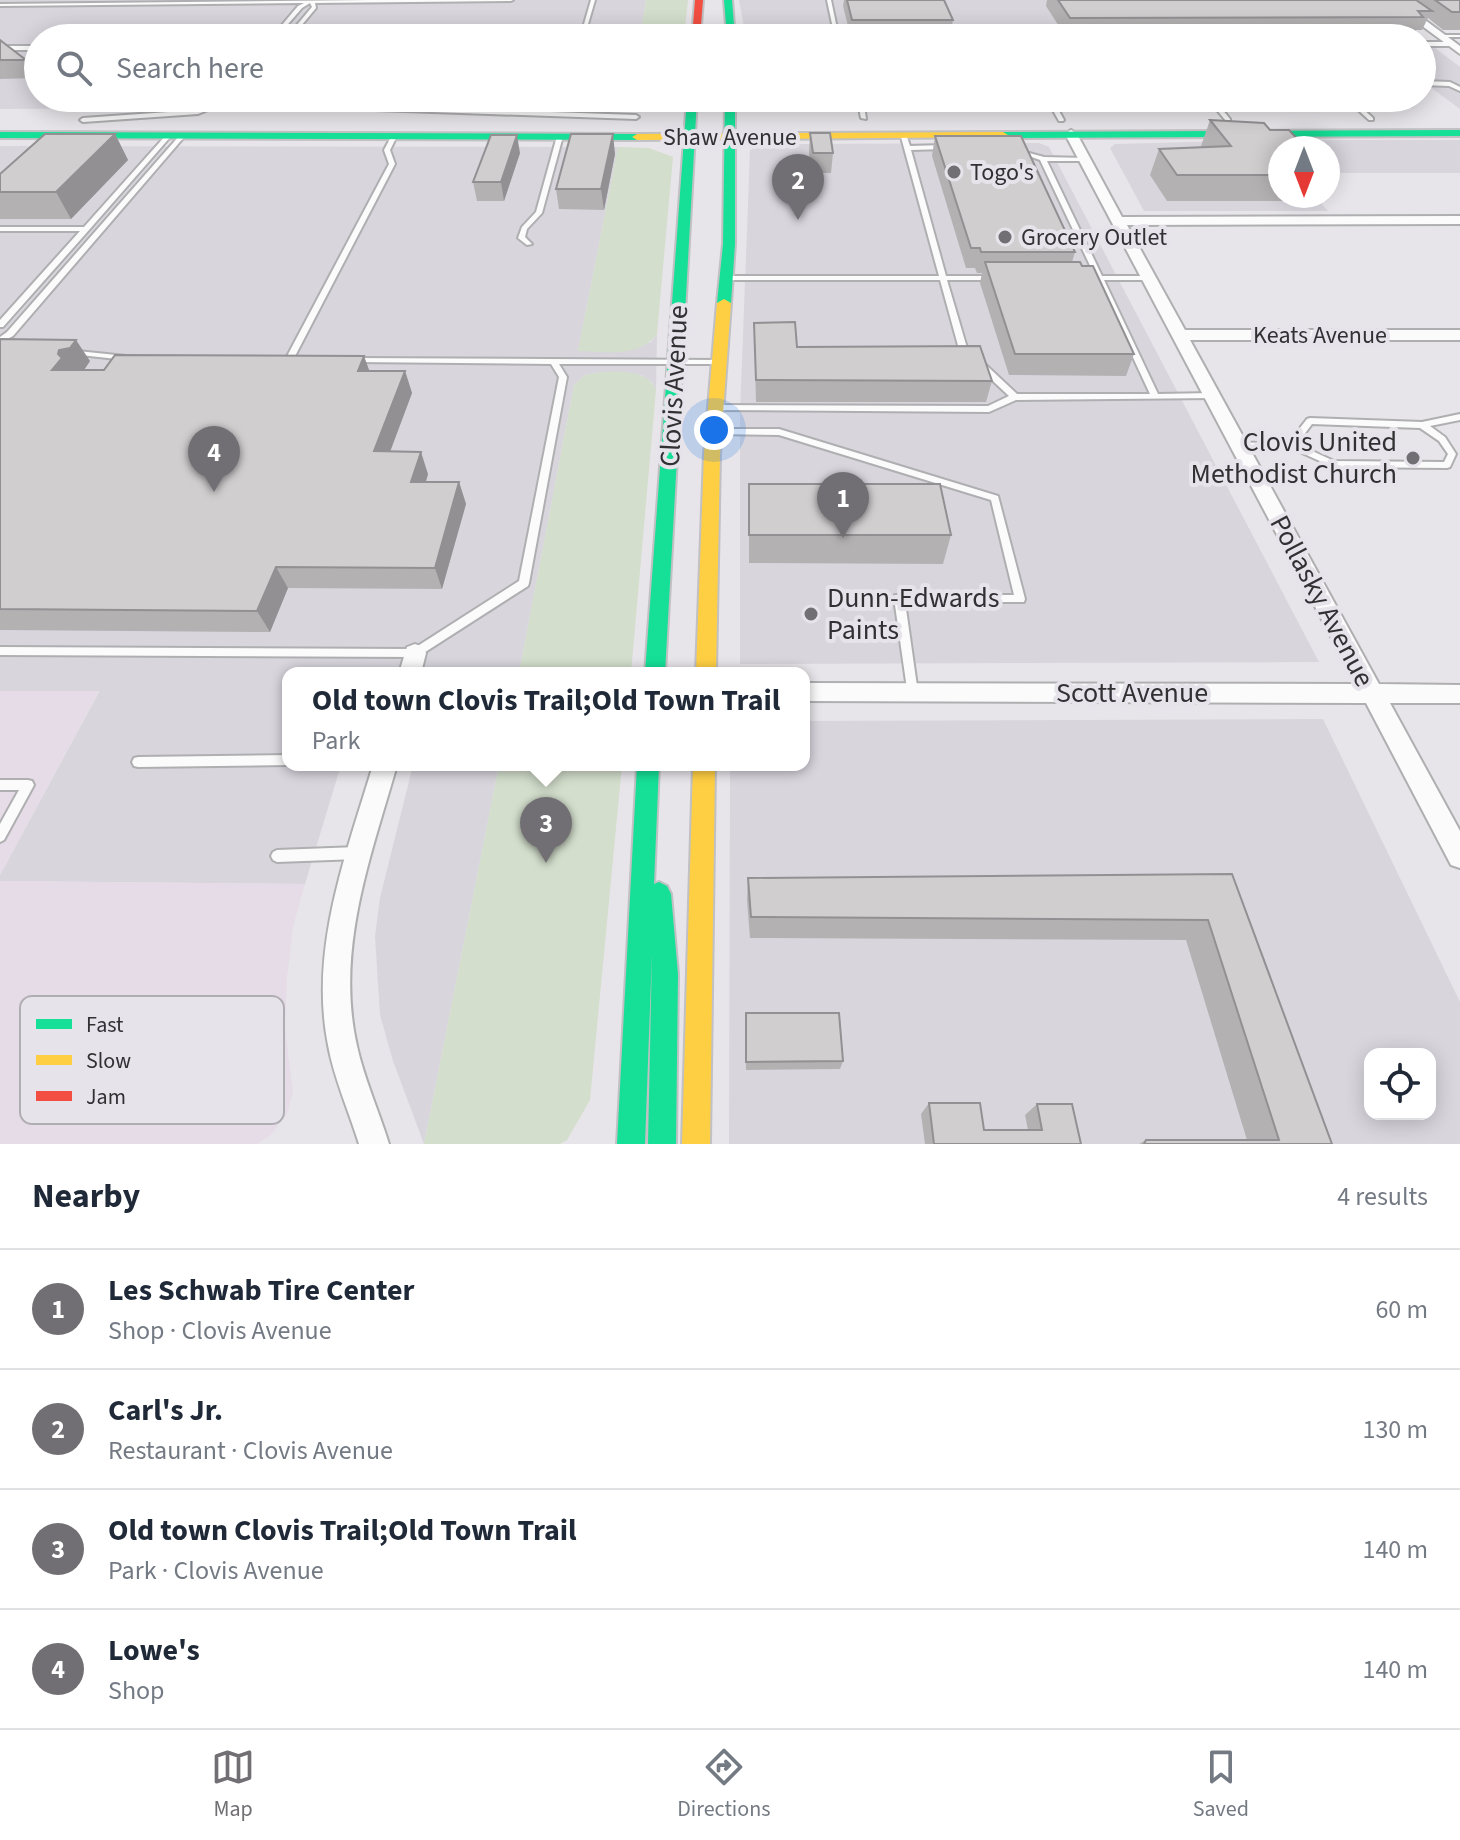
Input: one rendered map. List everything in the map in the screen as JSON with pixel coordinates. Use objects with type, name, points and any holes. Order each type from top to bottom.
[{"type":"main road","points":[[697,24],[699,0]]},
{"type":"main road","points":[[728,0],[730,24]]},
{"type":"main road","name":"Clovis Avenue","points":[[697,112],[727,278],[714,432],[706,667]]},
{"type":"main road","name":"Clovis Avenue","points":[[655,667],[688,137],[700,120],[711,112]]},
{"type":"main road","name":"Shaw Avenue","points":[[0,120],[864,118],[1066,127],[1460,133]]},
{"type":"main road","points":[[176,135],[194,128],[309,127],[372,119]]},
{"type":"main road","points":[[1066,127],[1218,126],[1228,120],[1460,119]]},
{"type":"main road","name":"Shaw Avenue","points":[[0,135],[688,137],[700,120]]},
{"type":"main road","name":"Shaw Avenue","points":[[700,120],[905,142],[1066,127]]},
{"type":"main road","points":[[669,464],[683,532]]},
{"type":"main road","points":[[631,1144],[648,771]]},
{"type":"main road","points":[[648,771],[666,974],[662,1144]]},
{"type":"main road","points":[[696,1144],[704,771]]},
{"type":"street","points":[[1392,0],[1424,24]]},
{"type":"street","points":[[1436,33],[1460,51]]},
{"type":"street","name":"Pollasky Avenue","points":[[1066,127],[1460,856]]},
{"type":"street","points":[[1118,221],[1460,220]]},
{"type":"street","name":"Keats Avenue","points":[[1179,335],[1460,335]]},
{"type":"street","name":"Scott Avenue","points":[[810,692],[1460,694]]},
{"type":"street","points":[[374,1144],[342,1045],[337,1004],[337,966],[342,928],[383,771]]},
{"type":"lane","points":[[0,5],[511,0]]},
{"type":"lane","points":[[586,24],[593,0]]},
{"type":"lane","points":[[829,0],[834,24]]},
{"type":"lane","points":[[285,24],[300,7],[312,1]]},
{"type":"lane","points":[[300,24],[314,7],[312,1]]},
{"type":"lane","points":[[1440,36],[1460,36]]},
{"type":"lane","points":[[1436,44],[1450,44]]},
{"type":"lane","points":[[0,48],[24,48]]},
{"type":"lane","points":[[1436,84],[1450,84],[1460,89]]},
{"type":"lane","points":[[83,120],[198,112]]},
{"type":"lane","points":[[492,112],[636,117]]},
{"type":"lane","points":[[863,112],[864,118]]},
{"type":"lane","points":[[1057,112],[1066,127]]},
{"type":"lane","points":[[1221,112],[1228,120]]},
{"type":"lane","points":[[1363,112],[1371,119]]},
{"type":"lane","points":[[0,325],[84,229],[176,135]]},
{"type":"lane","points":[[0,341],[10,334],[101,229],[176,135]]},
{"type":"lane","points":[[289,360],[392,164],[387,150],[394,136]]},
{"type":"lane","points":[[529,244],[521,238],[524,228],[539,213],[560,136]]},
{"type":"lane","points":[[950,147],[905,142],[963,349],[1015,397]]},
{"type":"lane","points":[[1007,147],[1043,159],[1084,159]]},
{"type":"lane","points":[[1043,159],[1155,396]]},
{"type":"lane","points":[[0,229],[101,229]]},
{"type":"lane","points":[[727,278],[1006,278]]},
{"type":"lane","points":[[1084,278],[1148,278]]},
{"type":"lane","points":[[57,352],[137,359],[124,367]]},
{"type":"lane","points":[[274,360],[301,360]]},
{"type":"lane","points":[[339,360],[720,362]]},
{"type":"lane","points":[[0,651],[412,663],[524,583],[563,377],[554,361]]},
{"type":"lane","points":[[716,408],[989,409],[1015,397],[1212,396]]},
{"type":"lane","points":[[1292,445],[1310,421],[1422,425],[1460,417]]},
{"type":"lane","points":[[1239,446],[1292,445],[1333,464],[1447,465],[1452,454],[1442,439],[1422,425]]},
{"type":"lane","points":[[714,432],[779,432],[995,498],[1020,599],[899,598],[912,693]]},
{"type":"lane","points":[[138,762],[282,760]]},
{"type":"lane","points":[[0,785],[28,785],[0,836]]},
{"type":"lane","points":[[277,856],[360,853]]},
{"type":"shaded area","points":[[0,0],[646,0],[642,24],[24,24],[24,109],[0,109]]},
{"type":"shaded area","points":[[739,0],[1372,0],[1404,24],[743,24]]},
{"type":"shaded area","points":[[1436,49],[1460,67],[1460,109],[1436,91]]},
{"type":"shaded area","points":[[1268,140],[1268,208],[1325,208],[1328,211],[1144,211],[1110,148],[1115,144]]},
{"type":"shaded area","points":[[1340,140],[1460,140],[1460,173],[1340,173]]},
{"type":"shaded area","points":[[1039,143],[1049,147],[1319,662],[740,664],[740,414],[750,150],[761,146],[803,144]]},
{"type":"shaded area","points":[[0,146],[618,147],[578,351],[626,351],[651,342],[657,334],[656,390],[652,382],[641,375],[601,372],[585,375],[574,385],[520,667],[282,667],[282,771],[339,771],[305,884],[0,881],[0,875],[99,692],[0,691]]},
{"type":"shaded area","points":[[0,691],[99,691],[0,875]]},
{"type":"shaded area","points":[[1323,719],[1460,1002],[1460,1144],[729,1144],[730,771],[810,771],[810,721]]},
{"type":"shaded area","points":[[412,771],[498,771],[424,1144],[393,1061],[380,1015],[375,936],[380,898]]},
{"type":"shaded area","points":[[0,881],[305,884],[293,927],[287,978],[285,1029],[293,1092],[284,1118],[284,996],[20,996],[20,1124],[279,1124],[270,1136],[257,1144],[0,1144]]},
{"type":"green space","points":[[646,0],[688,0],[685,24],[642,24]]},
{"type":"green space","points":[[618,147],[649,148],[673,157],[657,334],[650,342],[632,350],[578,351]]},
{"type":"green space","points":[[625,372],[640,375],[647,378],[656,390],[632,667],[520,667],[574,385],[585,375]]},
{"type":"green space","points":[[498,771],[621,771],[590,1100],[567,1140],[560,1144],[424,1144]]},
{"type":"building","points":[[847,0],[944,0],[953,20],[852,20]]},
{"type":"building","points":[[1058,0],[1416,0],[1432,11],[1418,11],[1423,17],[1070,18]]},
{"type":"building","points":[[1435,0],[1460,0],[1460,12],[1452,12]]},
{"type":"building","points":[[0,40],[24,58],[24,60],[0,60]]},
{"type":"building","points":[[1210,120],[1264,123],[1270,130],[1289,130],[1295,136],[1268,136],[1268,175],[1177,175],[1159,149],[1231,146]]},
{"type":"building","points":[[810,133],[830,133],[833,153],[813,153]]},
{"type":"building","points":[[45,134],[115,134],[56,192],[0,192],[0,174]]},
{"type":"building","points":[[571,134],[613,134],[601,189],[556,189]]},
{"type":"building","points":[[491,135],[517,135],[501,182],[473,182]]},
{"type":"building","points":[[935,136],[1021,136],[1075,252],[981,252],[980,248],[971,248]]},
{"type":"building","points":[[985,262],[1080,262],[1082,266],[1093,266],[1134,354],[1015,354]]},
{"type":"building","points":[[795,322],[797,347],[980,346],[992,381],[756,380],[754,323]]},
{"type":"building","points":[[0,339],[76,340],[70,348],[59,350],[62,358],[52,370],[104,370],[115,355],[364,356],[358,371],[405,371],[374,451],[421,452],[411,482],[459,482],[435,568],[276,567],[257,611],[0,609]]},
{"type":"building","points":[[749,484],[940,484],[951,535],[749,535]]},
{"type":"building","points":[[1232,874],[1332,1144],[1144,1144],[1146,1140],[1279,1140],[1208,920],[751,917],[748,878]]},
{"type":"building","points":[[746,1013],[839,1013],[843,1061],[746,1062]]},
{"type":"building","points":[[929,1103],[980,1103],[984,1130],[1042,1130],[1037,1104],[1072,1104],[1081,1144],[934,1144]]},
{"type":"traffic: fast","points":[[728,0],[730,24]]},
{"type":"traffic: fast","points":[[655,667],[691,112]]},
{"type":"traffic: fast","points":[[724,303],[729,244],[730,112]]},
{"type":"traffic: fast","points":[[1003,135],[1460,133]]},
{"type":"traffic: fast","points":[[0,135],[637,137]]},
{"type":"traffic: fast","points":[[631,1144],[648,771]]},
{"type":"traffic: fast","points":[[659,894],[666,974],[662,1144]]},
{"type":"traffic: slow","points":[[637,137],[1003,135]]},
{"type":"traffic: slow","points":[[706,667],[712,454],[724,303]]},
{"type":"traffic: slow","points":[[696,1144],[704,771]]},
{"type":"traffic: jam","points":[[697,24],[699,0]]},
{"type":"place","name":"Togo's","points":[[954,172]]},
{"type":"place","name":"Carl's Jr.","points":[[798,220]]},
{"type":"place","name":"Grocery Outlet","points":[[1005,237]]},
{"type":"place","name":"Clovis United Methodist Church","points":[[1413,458]]},
{"type":"place","name":"Lowe's","points":[[214,492]]},
{"type":"place","name":"Les Schwab Tire Center","points":[[843,538]]},
{"type":"place","name":"Dunn-Edwards Paints","points":[[811,614]]},
{"type":"place","name":"Old town Clovis Trail;Old Town Trail","points":[[546,863]]}]
